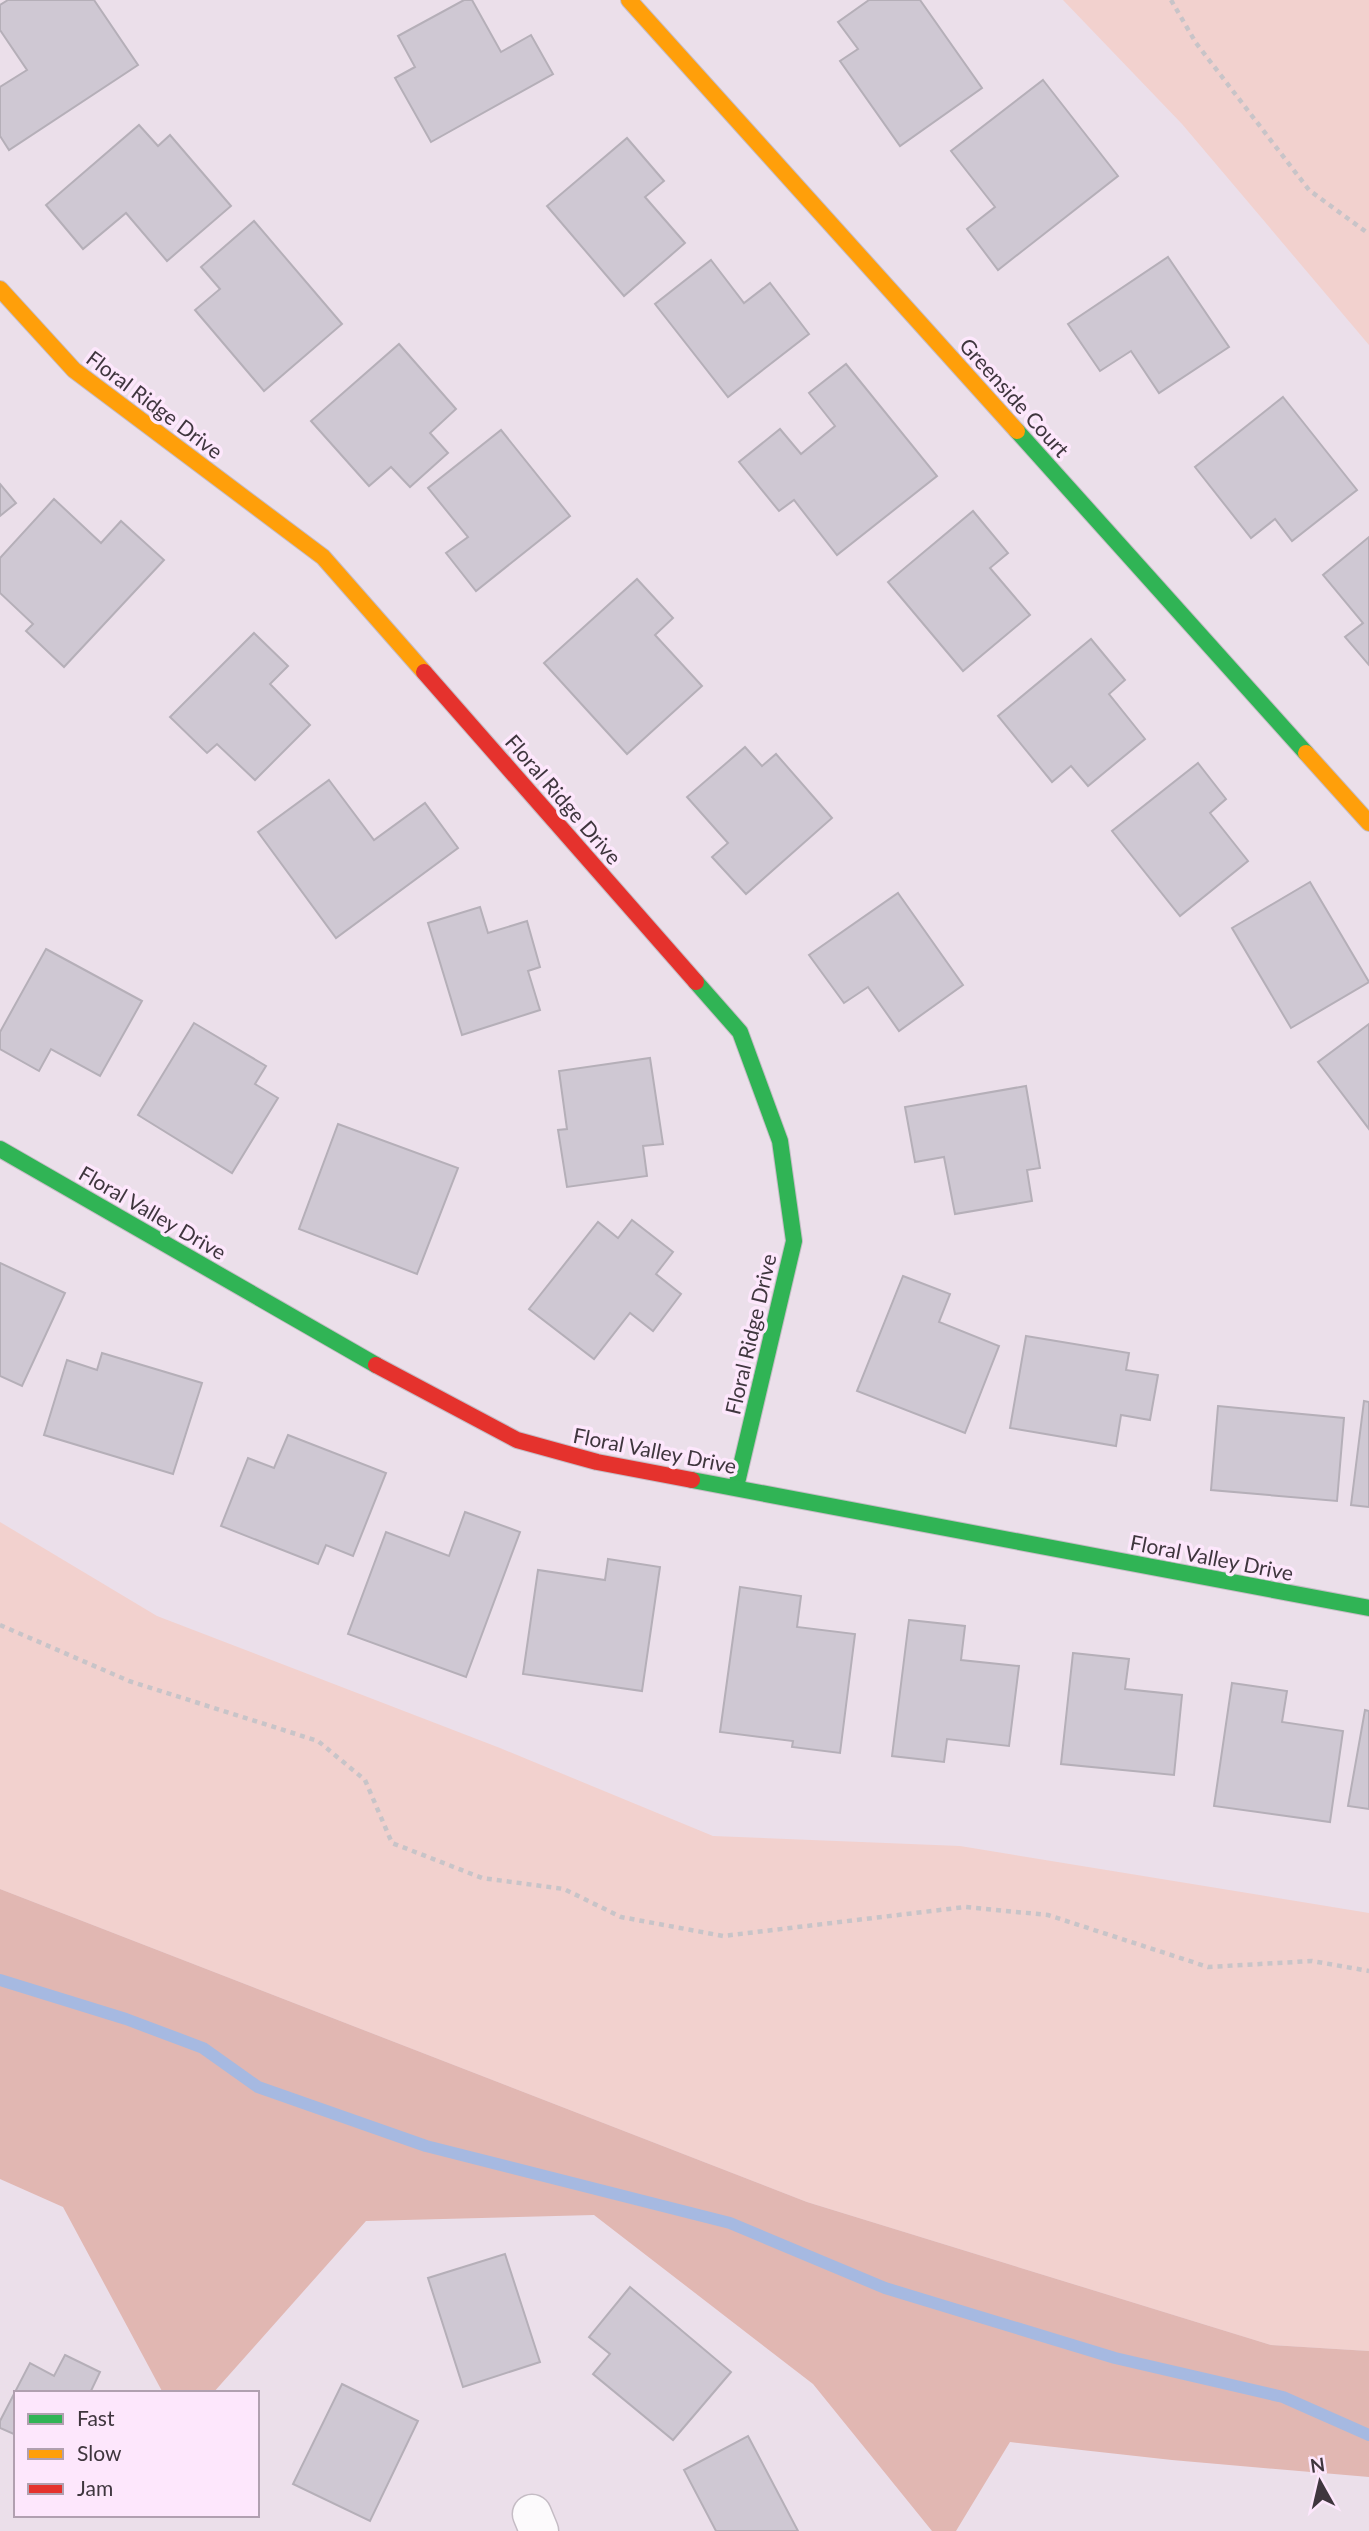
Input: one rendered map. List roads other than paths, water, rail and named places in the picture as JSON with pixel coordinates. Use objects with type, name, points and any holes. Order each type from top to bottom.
[{"type":"street","name":"Greenside Court","points":[[629,0],[1369,823]]},
{"type":"street","name":"Floral Ridge Drive","points":[[0,289],[74,370],[323,557],[740,1032],[780,1141],[794,1241],[736,1487]]},
{"type":"street","name":"Floral Valley Drive","points":[[0,1149],[406,1382],[517,1440],[597,1462],[1369,1608]]},
{"type":"waterway","points":[[0,1980],[126,2019],[203,2048],[258,2087],[426,2146],[730,2223],[885,2288],[1115,2358],[1283,2397],[1369,2435]]}]
